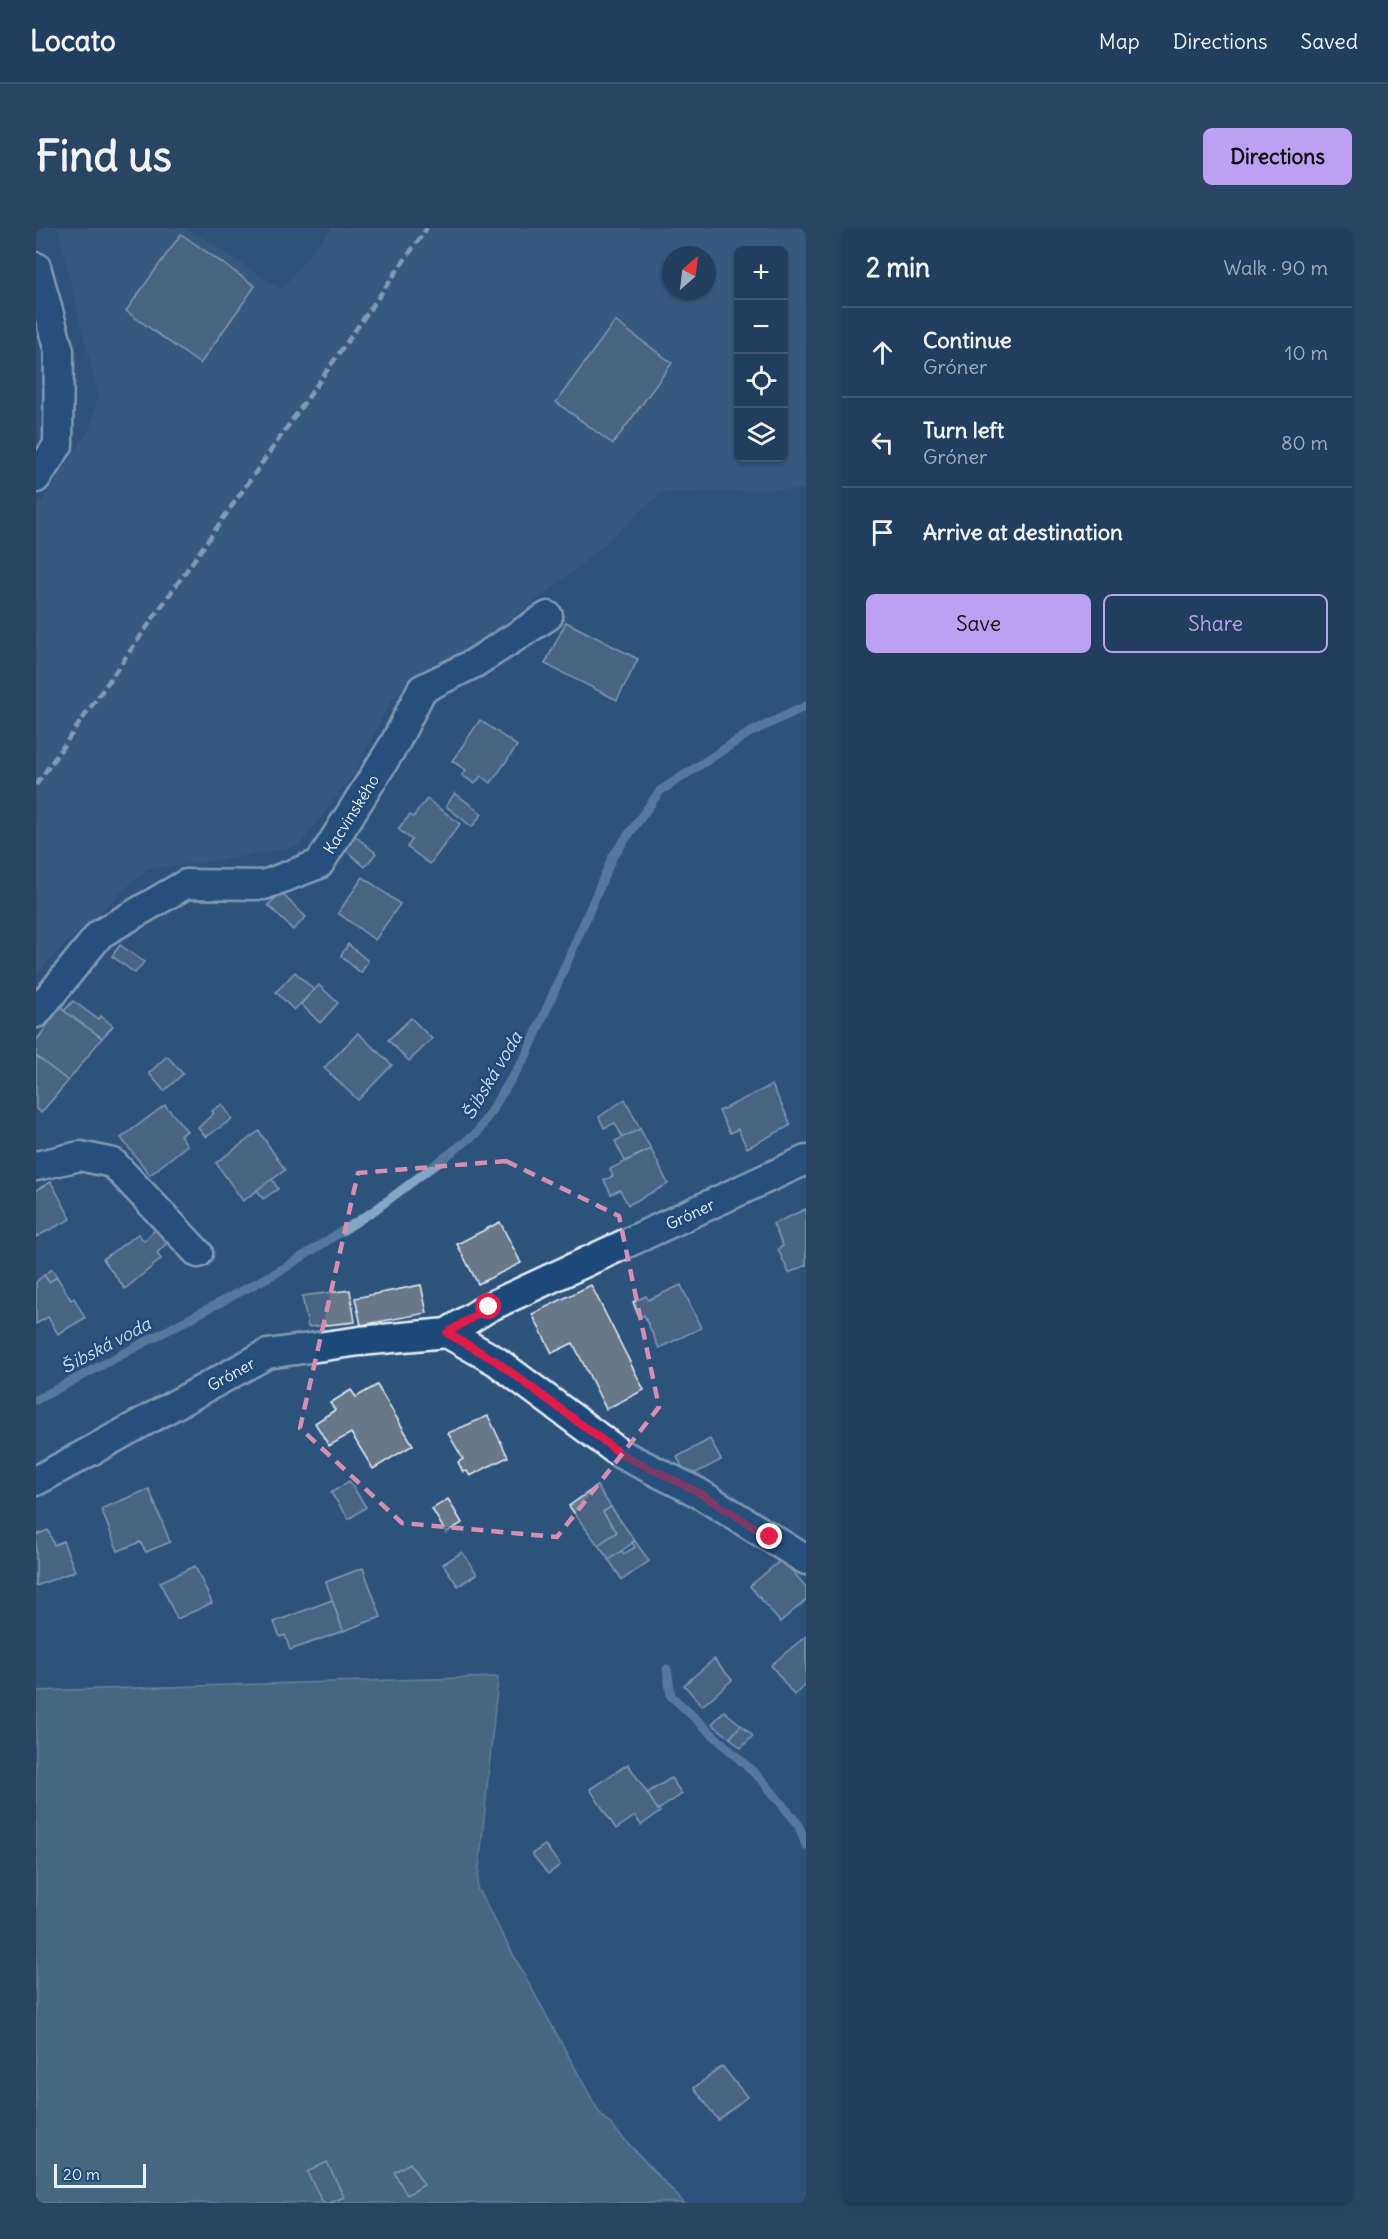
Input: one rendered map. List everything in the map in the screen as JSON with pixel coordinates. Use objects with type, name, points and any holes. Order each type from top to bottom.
[{"type":"street","points":[[36,267],[59,351],[58,445],[36,478]]},
{"type":"street","name":"Kacvinského","points":[[36,1013],[100,934],[186,884],[264,885],[319,864],[395,743],[422,689],[473,664],[548,615]]},
{"type":"street","points":[[36,1166],[80,1156],[113,1163],[198,1253]]},
{"type":"street","name":"Gróner","points":[[36,1481],[267,1354],[360,1341],[447,1333],[489,1307],[806,1160]]},
{"type":"street","points":[[447,1333],[496,1361],[621,1454],[698,1492],[806,1560]]},
{"type":"highlighted area","points":[[506,1161],[619,1216],[659,1407],[557,1537],[402,1523],[300,1428],[358,1173]]},
{"type":"shaded area","points":[[58,228],[187,228],[281,289],[332,228],[806,228],[806,489],[661,493],[577,569],[475,647],[391,700],[355,772],[299,846],[223,860],[147,869],[36,973],[36,510],[90,428],[98,395]]},
{"type":"green space","points":[[498,1677],[477,1888],[599,2112],[684,2203],[36,2203],[36,1691]]},
{"type":"building","points":[[181,234],[255,286],[200,364],[126,311]]},
{"type":"building","points":[[615,321],[672,363],[613,444],[556,402]]},
{"type":"building","points":[[566,622],[638,659],[617,700],[545,664]]},
{"type":"building","points":[[480,720],[517,746],[491,783],[481,776],[475,784],[462,775],[466,770],[452,761]]},
{"type":"building","points":[[455,793],[482,814],[472,827],[446,806]]},
{"type":"building","points":[[427,799],[460,824],[430,864],[407,847],[412,840],[398,829],[410,815],[413,817]]},
{"type":"building","points":[[354,835],[376,853],[365,867],[343,848]]},
{"type":"building","points":[[363,877],[400,904],[375,940],[338,913]]},
{"type":"building","points":[[281,893],[306,917],[293,930],[268,905]]},
{"type":"building","points":[[348,944],[368,961],[361,973],[341,956]]},
{"type":"building","points":[[120,945],[144,962],[135,973],[112,956]]},
{"type":"building","points":[[295,972],[314,990],[294,1010],[276,992]]},
{"type":"building","points":[[319,985],[338,1003],[320,1023],[301,1004]]},
{"type":"building","points":[[73,1001],[98,1019],[101,1016],[113,1026],[102,1038],[64,1011]]},
{"type":"building","points":[[61,1006],[64,1011],[102,1038],[68,1081],[36,1056],[36,1041]]},
{"type":"building","points":[[411,1018],[432,1039],[409,1061],[388,1040]]},
{"type":"building","points":[[358,1033],[392,1065],[358,1100],[324,1068]]},
{"type":"building","points":[[36,1056],[68,1081],[41,1113],[36,1109]]},
{"type":"building","points":[[167,1056],[183,1074],[164,1091],[149,1073]]},
{"type":"building","points":[[772,1085],[791,1125],[747,1148],[738,1129],[730,1133],[719,1111]]},
{"type":"building","points":[[625,1099],[640,1129],[623,1138],[615,1123],[604,1128],[599,1117]]},
{"type":"building","points":[[222,1104],[232,1119],[206,1137],[198,1128],[214,1113],[212,1111]]},
{"type":"building","points":[[165,1105],[187,1131],[180,1135],[187,1145],[150,1175],[121,1138]]},
{"type":"building","points":[[640,1129],[651,1149],[625,1161],[615,1141]]},
{"type":"building","points":[[259,1131],[285,1170],[243,1201],[216,1163]]},
{"type":"building","points":[[651,1149],[668,1184],[628,1205],[620,1190],[611,1194],[604,1180],[613,1176],[610,1169]]},
{"type":"building","points":[[272,1179],[278,1189],[263,1199],[257,1190]]},
{"type":"building","points":[[51,1182],[71,1219],[36,1237],[36,1190]]},
{"type":"building","points":[[806,1209],[806,1265],[789,1273],[778,1249],[783,1246],[773,1224]]},
{"type":"building","points":[[500,1222],[521,1263],[478,1284],[457,1244]]},
{"type":"building","points":[[157,1228],[168,1242],[157,1253],[161,1259],[125,1289],[103,1259],[138,1234],[144,1241]]},
{"type":"building","points":[[52,1269],[57,1277],[49,1282],[44,1275]]},
{"type":"building","points":[[44,1275],[49,1282],[57,1277],[71,1300],[74,1298],[85,1318],[58,1334],[48,1317],[36,1324],[36,1282]]},
{"type":"building","points":[[421,1285],[427,1313],[361,1325],[355,1298]]},
{"type":"building","points":[[591,1285],[644,1390],[606,1409],[573,1343],[552,1353],[532,1314]]},
{"type":"building","points":[[681,1285],[701,1328],[659,1348],[644,1315],[639,1317],[633,1302],[646,1296],[648,1300]]},
{"type":"building","points":[[350,1290],[355,1322],[308,1327],[302,1296]]},
{"type":"building","points":[[377,1385],[413,1445],[373,1469],[351,1433],[329,1446],[315,1423],[335,1410],[330,1403],[351,1390],[356,1397]]},
{"type":"building","points":[[488,1416],[508,1457],[470,1476],[467,1471],[463,1472],[458,1462],[463,1459],[448,1433]]},
{"type":"building","points":[[710,1439],[721,1460],[688,1477],[677,1457]]},
{"type":"building","points":[[349,1481],[366,1507],[349,1519],[331,1493]]},
{"type":"building","points":[[597,1486],[611,1507],[603,1512],[617,1532],[598,1545],[569,1506]]},
{"type":"building","points":[[149,1489],[170,1542],[146,1552],[140,1542],[118,1551],[101,1509]]},
{"type":"building","points":[[448,1499],[462,1523],[446,1533],[432,1509]]},
{"type":"building","points":[[611,1507],[635,1541],[609,1560],[598,1545],[617,1532],[603,1512]]},
{"type":"building","points":[[48,1530],[54,1545],[63,1541],[75,1571],[36,1586],[36,1535]]},
{"type":"building","points":[[635,1541],[649,1561],[622,1580],[609,1560],[622,1551],[624,1554],[635,1547],[632,1542]]},
{"type":"building","points":[[462,1552],[477,1574],[458,1586],[443,1564]]},
{"type":"building","points":[[782,1559],[806,1587],[806,1600],[780,1622],[750,1586]]},
{"type":"building","points":[[195,1566],[212,1603],[177,1619],[160,1582]]},
{"type":"building","points":[[363,1568],[381,1617],[343,1631],[326,1582]]},
{"type":"building","points":[[332,1600],[343,1631],[290,1650],[285,1635],[280,1637],[274,1622]]},
{"type":"building","points":[[806,1636],[806,1685],[794,1695],[771,1665]]},
{"type":"building","points":[[714,1659],[732,1680],[702,1706],[684,1685]]},
{"type":"building","points":[[724,1711],[741,1725],[730,1738],[712,1724]]},
{"type":"building","points":[[741,1725],[753,1736],[741,1748],[730,1738]]},
{"type":"building","points":[[628,1764],[660,1812],[641,1825],[635,1816],[616,1829],[590,1789]]},
{"type":"building","points":[[671,1778],[682,1794],[658,1810],[647,1793]]},
{"type":"building","points":[[545,1845],[560,1865],[548,1874],[532,1854]]},
{"type":"building","points":[[722,2066],[747,2097],[718,2120],[694,2088]]},
{"type":"building","points":[[327,2162],[344,2197],[330,2203],[323,2203],[307,2172]]},
{"type":"building","points":[[410,2163],[424,2185],[407,2195],[394,2172]]},
{"type":"waterway","name":"Šibská voda","points":[[36,1400],[283,1269],[375,1210],[477,1133],[527,1054],[613,856],[660,791],[749,733],[806,706]]},
{"type":"waterway","points":[[667,1669],[671,1696],[762,1780],[798,1824],[806,1845]]},
{"type":"railway","points":[[36,785],[427,228]]},
{"type":"route","points":[[489,1307],[447,1333],[496,1361],[621,1454],[698,1492],[770,1537]]}]
